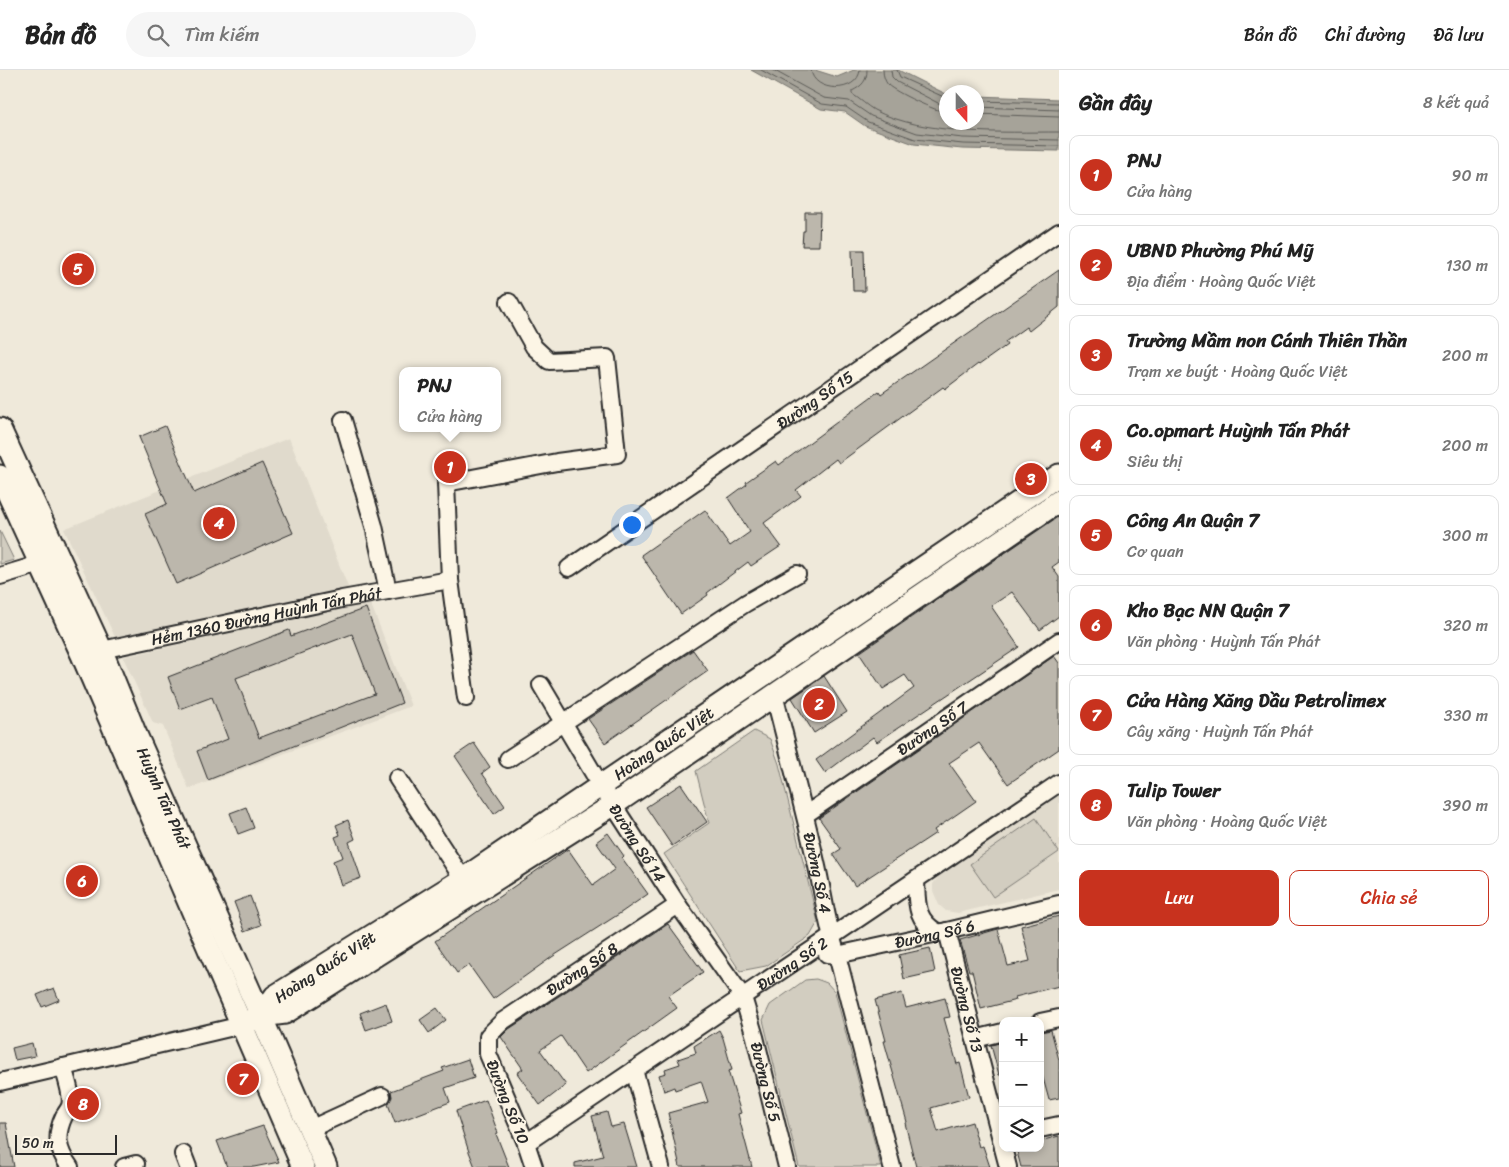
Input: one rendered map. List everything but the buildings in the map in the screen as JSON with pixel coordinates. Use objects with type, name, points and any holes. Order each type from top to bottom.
[{"type":"main road","name":"Huỳnh Tấn Phát","points":[[0,428],[242,1025],[303,1167]]},
{"type":"main road","name":"Hoàng Quốc Việt","points":[[261,1016],[276,996],[463,879],[1059,475]]},
{"type":"main road","name":"Huỳnh Tấn Phát","points":[[0,476],[40,564],[92,652],[134,730],[326,1167]]},
{"type":"main road","name":"Hoàng Quốc Việt","points":[[261,1016],[285,1014],[613,805],[1059,501]]},
{"type":"main road","points":[[242,1025],[261,1016]]},
{"type":"street","name":"Đường Số 15","points":[[569,568],[1059,232]]},
{"type":"street","points":[[466,698],[450,580],[446,483],[557,462],[617,454],[607,358],[549,361],[534,346],[509,302]]},
{"type":"street","points":[[343,420],[374,526],[388,591]]},
{"type":"street","points":[[0,576],[40,564]]},
{"type":"street","points":[[508,759],[746,603],[797,574]]},
{"type":"street","name":"Hẻm 1360 Đường Huỳnh Tấn Phát","points":[[92,652],[450,580]]},
{"type":"street","name":"Đường Số 7","points":[[805,815],[1059,641]]},
{"type":"street","name":"Đường Số 14","points":[[541,685],[613,805],[678,905],[743,997]]},
{"type":"street","name":"Đường Số 4","points":[[774,694],[805,815],[826,905],[831,937],[838,955],[892,1167]]},
{"type":"street","points":[[397,778],[463,879]]},
{"type":"street","name":"Đường Số 2","points":[[526,1143],[1059,783]]},
{"type":"street","points":[[916,880],[917,909],[922,920],[928,927],[942,932]]},
{"type":"street","name":"Đường Số 6","points":[[809,952],[838,955],[1059,904]]},
{"type":"street","name":"Đường Số 8","points":[[488,1036],[503,1021],[678,905]]},
{"type":"street","name":"Đường Số 13","points":[[942,932],[975,1039],[999,1131]]},
{"type":"street","name":"Đường Số 5","points":[[743,997],[755,1037],[787,1167]]},
{"type":"street","points":[[1044,1021],[1059,1018]]},
{"type":"street","points":[[0,1082],[242,1025]]},
{"type":"street","points":[[975,1039],[999,1033]]},
{"type":"street","name":"Đường Số 10","points":[[488,1036],[488,1054],[526,1143],[534,1167]]},
{"type":"street","points":[[63,1067],[70,1106],[64,1115],[57,1141],[60,1151],[70,1167]]},
{"type":"street","points":[[634,1070],[661,1167]]},
{"type":"street","points":[[310,1129],[382,1096]]},
{"type":"street","points":[[1044,1128],[1059,1125]]},
{"type":"street","name":"Đường Số 13","points":[[1004,1152],[1008,1167]]},
{"type":"shaded area","points":[[289,438],[350,592],[115,637],[64,529]]},
{"type":"shaded area","points":[[0,531],[14,560],[0,564]]},
{"type":"shaded area","points":[[370,602],[411,706],[189,789],[163,726],[153,723],[123,657]]},
{"type":"shaded area","points":[[754,731],[770,739],[779,764],[818,922],[810,936],[766,966],[740,971],[664,854],[709,823],[696,771]]},
{"type":"shaded area","points":[[1059,794],[1059,889],[958,913],[946,911],[939,905],[933,891],[933,884],[939,876]]},
{"type":"shaded area","points":[[1036,818],[1059,852],[993,897],[970,864]]},
{"type":"shaded area","points":[[816,979],[827,983],[835,992],[881,1167],[799,1167],[763,1020],[770,1005],[805,980]]},
{"type":"water","points":[[751,70],[815,70],[837,77],[854,70],[898,70],[939,90],[939,130],[984,130],[984,96],[1059,99],[1059,151],[962,149],[914,144],[865,126],[845,112],[821,109]]},
{"type":"place","name":"Công An Quận 7","points":[[78,269]]},
{"type":"place","name":"PNJ","points":[[450,467]]},
{"type":"place","name":"Trường Mầm non Cánh Thiên Thần","points":[[1031,479]]},
{"type":"place","name":"Co.opmart Huỳnh Tấn Phát","points":[[219,523]]},
{"type":"place","name":"UBND Phường Phú Mỹ","points":[[819,704]]},
{"type":"place","name":"Kho Bạc NN Quận 7","points":[[82,881]]},
{"type":"place","name":"Cửa Hàng Xăng Dầu Petrolimex","points":[[243,1079]]},
{"type":"place","name":"Tulip Tower","points":[[83,1104]]}]
